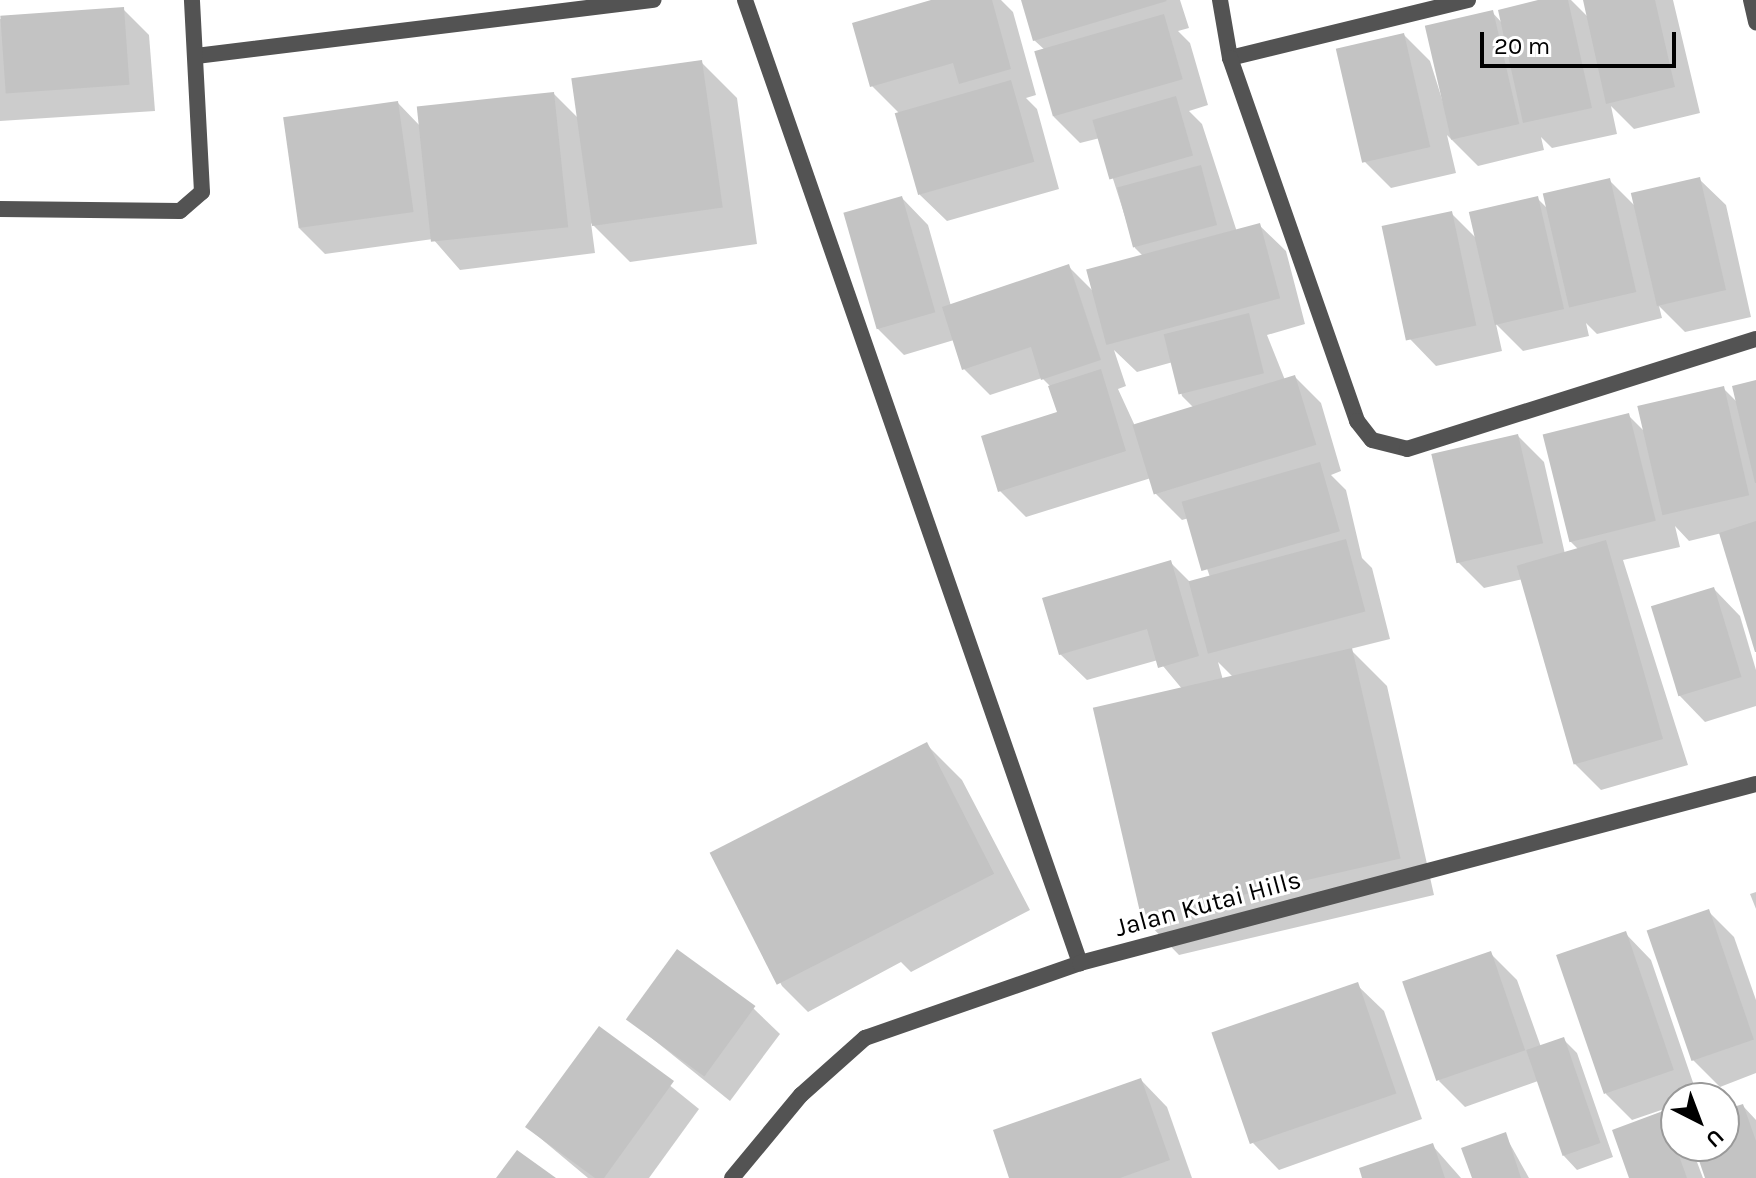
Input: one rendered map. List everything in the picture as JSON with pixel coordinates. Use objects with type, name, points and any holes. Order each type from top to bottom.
[{"type":"street","points":[[0,209],[180,211],[202,192],[192,0]]},
{"type":"street","points":[[196,56],[654,0]]},
{"type":"street","points":[[745,0],[1080,963]]},
{"type":"street","points":[[1220,0],[1230,58],[1357,421],[1372,440],[1407,449],[1756,339]]},
{"type":"street","points":[[1230,58],[1468,0]]},
{"type":"street","points":[[1751,0],[1756,22]]},
{"type":"street","name":"Jalan Kutai Hills","points":[[732,1178],[801,1095],[865,1038],[1080,963],[1756,784]]},
{"type":"building","points":[[931,0],[992,0],[1011,69],[959,84],[953,63],[870,87],[852,23]]},
{"type":"building","points":[[1021,0],[1166,0],[1167,1],[1033,41]]},
{"type":"building","points":[[1538,0],[1568,0],[1592,108],[1523,123],[1498,10]]},
{"type":"building","points":[[1583,0],[1655,0],[1675,87],[1606,104]]},
{"type":"building","points":[[124,7],[129,85],[6,93],[0,16]]},
{"type":"building","points":[[1493,10],[1519,124],[1451,140],[1425,26]]},
{"type":"building","points":[[1164,14],[1183,79],[1053,117],[1034,51]]},
{"type":"building","points":[[1404,33],[1430,147],[1362,163],[1336,49]]},
{"type":"building","points":[[702,60],[723,208],[592,226],[571,78]]},
{"type":"building","points":[[1011,80],[1034,162],[918,195],[895,113]]},
{"type":"building","points":[[554,92],[568,227],[431,242],[417,106]]},
{"type":"building","points":[[1176,96],[1193,156],[1109,180],[1092,120]]},
{"type":"building","points":[[398,101],[414,212],[299,228],[283,117]]},
{"type":"building","points":[[1201,165],[1217,225],[1133,247],[1117,188]]},
{"type":"building","points":[[1700,177],[1726,290],[1657,306],[1631,193]]},
{"type":"building","points":[[1610,178],[1636,292],[1569,308],[1543,194]]},
{"type":"building","points":[[902,196],[935,312],[877,329],[843,213]]},
{"type":"building","points":[[1538,196],[1564,309],[1495,325],[1469,212]]},
{"type":"building","points":[[1452,211],[1476,325],[1406,340],[1382,226]]},
{"type":"building","points":[[1260,223],[1280,298],[1106,345],[1086,270]]},
{"type":"building","points":[[1069,264],[1101,360],[1041,380],[1031,347],[962,370],[942,307]]},
{"type":"building","points":[[1249,313],[1264,373],[1179,394],[1164,334]]},
{"type":"building","points":[[1101,369],[1126,451],[998,492],[981,436],[1057,412],[1048,386]]},
{"type":"building","points":[[1295,375],[1316,445],[1154,495],[1132,425]]},
{"type":"building","points":[[1756,380],[1756,483],[1755,483],[1732,386]]},
{"type":"building","points":[[1724,386],[1749,495],[1662,515],[1637,406]]},
{"type":"building","points":[[1629,413],[1656,521],[1569,542],[1543,435]]},
{"type":"building","points":[[1518,434],[1543,543],[1456,563],[1431,454]]},
{"type":"building","points":[[1320,462],[1340,531],[1201,571],[1182,502]]},
{"type":"building","points":[[1756,521],[1756,652],[1755,652],[1719,533]]},
{"type":"building","points":[[1346,539],[1365,611],[1208,654],[1189,581]]},
{"type":"building","points":[[1606,540],[1663,739],[1574,765],[1517,566]]},
{"type":"building","points":[[1171,560],[1199,656],[1158,668],[1147,629],[1059,655],[1042,598]]},
{"type":"building","points":[[1714,587],[1741,677],[1678,696],[1651,606]]},
{"type":"building","points":[[1352,648],[1401,858],[1141,918],[1093,708]]},
{"type":"building","points":[[927,742],[994,874],[777,985],[710,853]]},
{"type":"building","points":[[1709,909],[1754,1039],[1692,1061],[1647,930]]},
{"type":"building","points":[[1626,931],[1674,1070],[1604,1094],[1556,955]]},
{"type":"building","points":[[677,949],[755,1006],[704,1076],[626,1019]]},
{"type":"building","points":[[1491,951],[1525,1050],[1436,1081],[1402,982]]},
{"type":"building","points":[[1358,982],[1396,1094],[1250,1144],[1211,1032]]},
{"type":"building","points":[[599,1026],[674,1081],[604,1178],[595,1178],[525,1127]]},
{"type":"building","points":[[1564,1037],[1600,1143],[1563,1156],[1526,1050]]},
{"type":"building","points":[[1141,1078],[1170,1160],[1120,1178],[1009,1178],[993,1130]]},
{"type":"building","points":[[1743,1104],[1756,1141],[1756,1178],[1705,1178],[1700,1162],[1740,1162],[1740,1105]]},
{"type":"building","points":[[1660,1112],[1660,1162],[1681,1162],[1687,1178],[1629,1178],[1612,1130]]},
{"type":"building","points":[[1506,1132],[1521,1178],[1472,1178],[1461,1148]]},
{"type":"building","points":[[1433,1143],[1445,1178],[1362,1178],[1359,1168]]},
{"type":"building","points":[[517,1150],[556,1178],[496,1178]]}]
